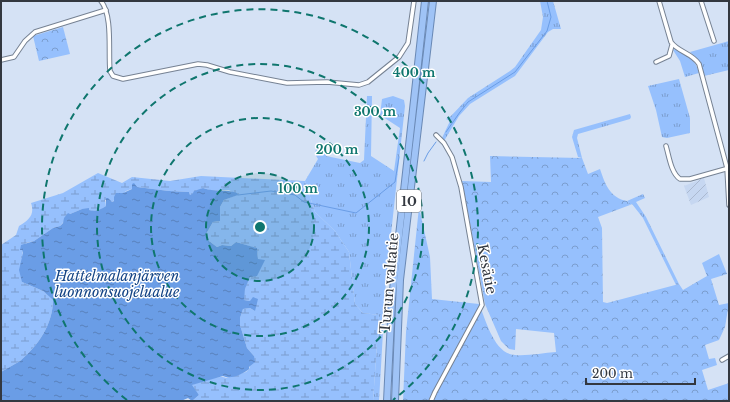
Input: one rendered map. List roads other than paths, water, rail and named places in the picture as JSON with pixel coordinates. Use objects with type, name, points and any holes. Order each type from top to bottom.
[{"type":"highway","name":"Turun valtatie","points":[[388,401],[388,360],[392,299],[426,1]]},
{"type":"highway","name":"Turun valtatie","points":[[395,401],[400,280],[433,1]]},
{"type":"street","points":[[101,1],[106,10],[108,22],[110,71],[112,76],[123,79],[198,64],[286,83],[327,82],[355,85],[364,84],[374,78],[399,57],[406,48],[414,1]]},
{"type":"street","points":[[656,62],[669,56],[672,44],[659,1]]},
{"type":"street","points":[[701,1],[714,41]]},
{"type":"street","points":[[1,60],[14,57],[25,41],[35,32],[106,10]]},
{"type":"street","points":[[672,44],[692,56],[699,64],[728,168],[729,205]]},
{"type":"street","name":"Kesätie","points":[[431,401],[434,392],[482,305],[465,202],[461,187],[452,157],[444,143],[436,135]]},
{"type":"street","points":[[666,146],[676,175],[680,179],[690,179],[728,168]]},
{"type":"street","points":[[722,360],[729,356]]},
{"type":"water","name":"Hattelmalanjärven luonnonsuojelualue","points":[[134,183],[137,187],[189,192],[190,195],[194,191],[203,188],[237,193],[238,195],[224,200],[220,207],[220,221],[213,222],[206,234],[209,241],[217,247],[222,245],[231,246],[236,242],[257,248],[258,259],[265,260],[257,276],[250,277],[245,289],[244,300],[250,301],[253,297],[258,299],[255,311],[250,308],[243,309],[240,318],[240,325],[247,348],[254,356],[255,362],[244,373],[237,376],[223,376],[192,385],[199,395],[192,401],[188,398],[181,401],[1,401],[1,372],[20,361],[33,349],[47,326],[52,309],[53,300],[43,291],[22,282],[19,270],[23,253],[22,250],[20,250],[21,245],[34,241],[53,228],[60,226],[68,213],[70,214],[89,208],[89,210],[93,211],[102,209],[106,206],[106,198],[112,202],[114,201],[116,193],[123,193],[132,189],[132,184]]},
{"type":"waterway","points":[[446,132],[468,102],[515,72],[547,31],[551,17],[547,1]]},
{"type":"waterway","points":[[424,161],[436,142]]},
{"type":"waterway","points":[[238,195],[271,191],[295,195],[304,202],[356,213],[395,182],[399,157]]}]
